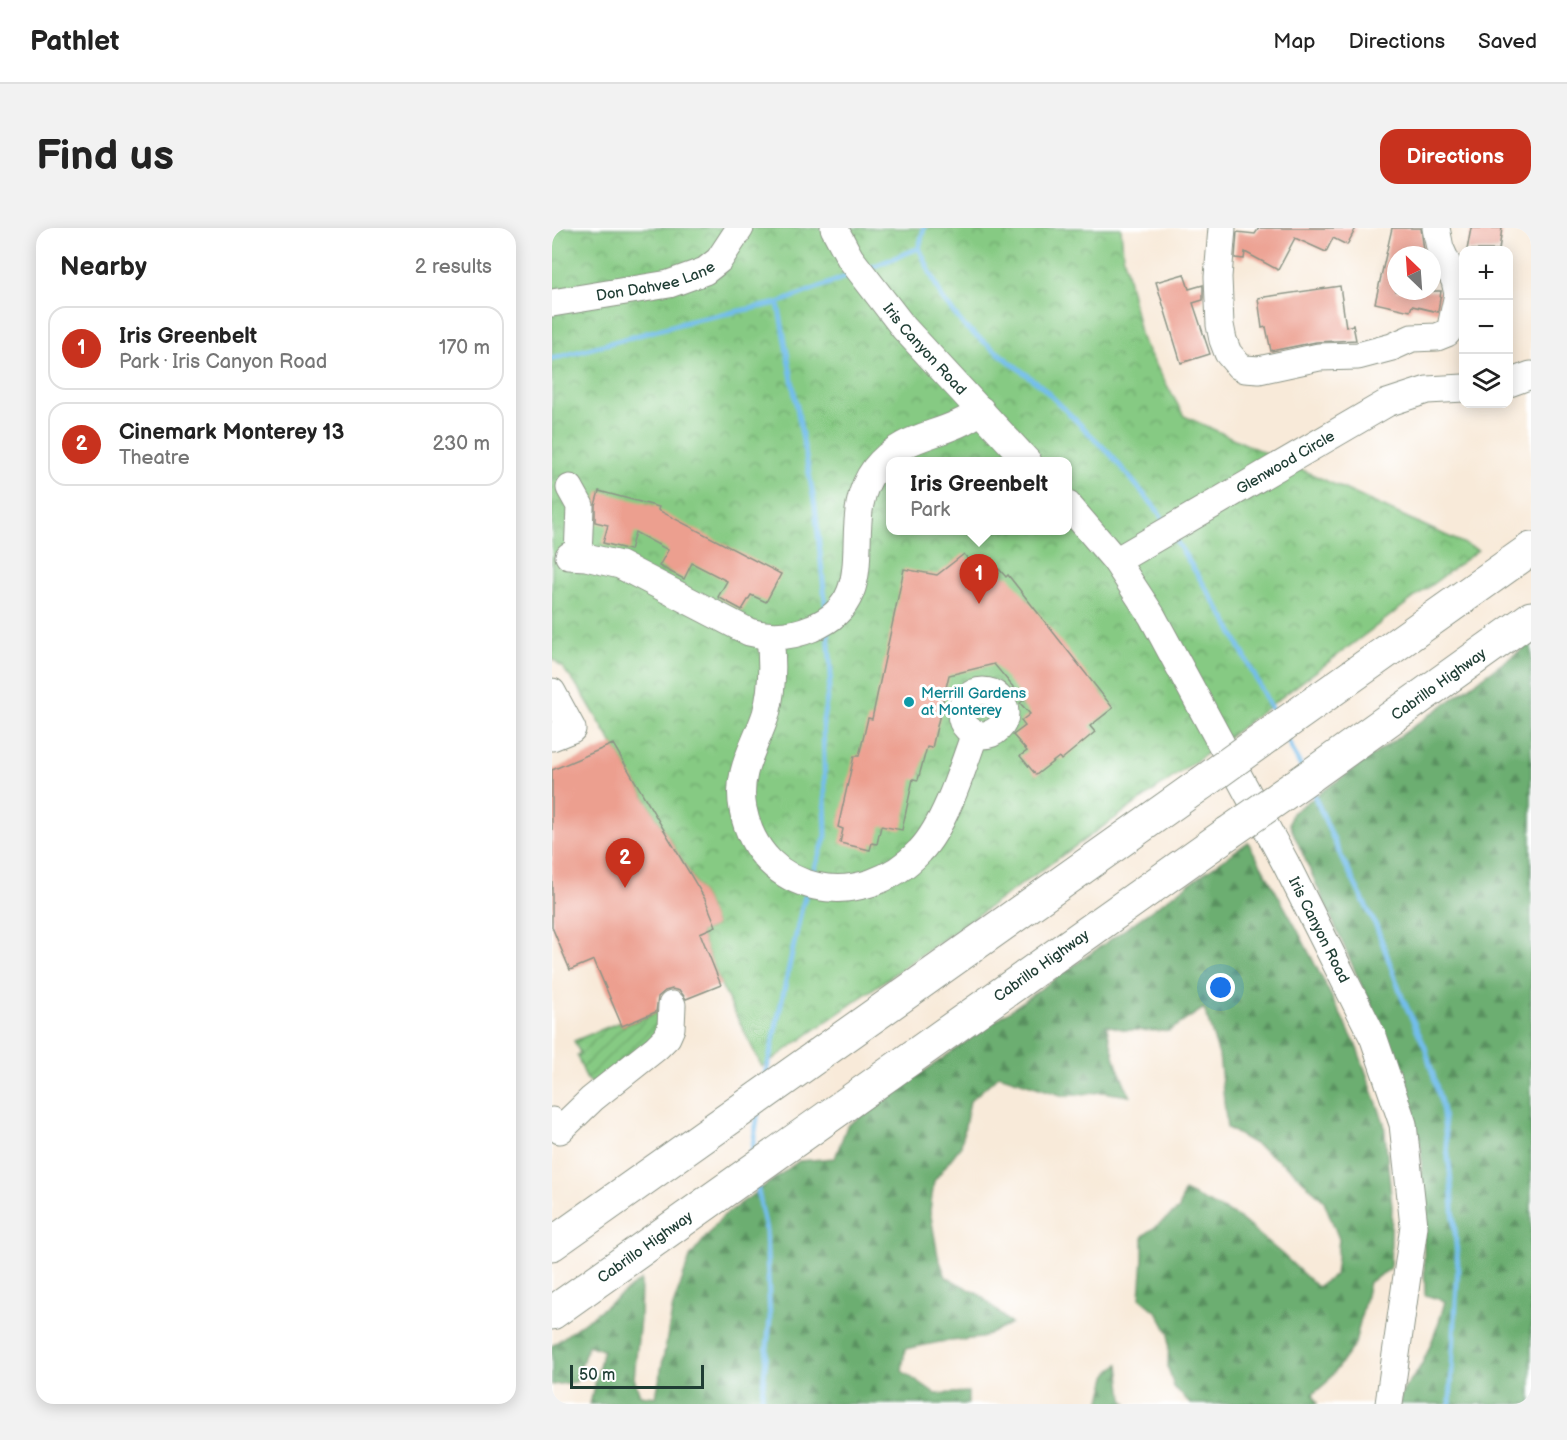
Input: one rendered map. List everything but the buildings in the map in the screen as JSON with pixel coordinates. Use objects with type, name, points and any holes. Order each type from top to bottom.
[{"type":"highway","points":[[552,1245],[1531,549]]},
{"type":"highway","name":"Cabrillo Highway","points":[[552,1313],[1531,618]]},
{"type":"street","name":"Don Dahvee Lane","points":[[552,303],[669,284],[705,271],[719,260],[740,228]]},
{"type":"street","name":"Iris Canyon Road","points":[[834,228],[850,258],[904,328],[1023,457]]},
{"type":"street","points":[[1222,228],[1218,276],[1220,325],[1223,340],[1239,366],[1251,370],[1269,369],[1318,357],[1358,357],[1392,347],[1412,338],[1437,337],[1447,333],[1451,327],[1458,294],[1455,281],[1440,248],[1436,228]]},
{"type":"street","points":[[1513,382],[1531,375]]},
{"type":"street","name":"Glenwood Circle","points":[[1116,561],[1387,403],[1427,390],[1459,388]]},
{"type":"street","points":[[570,488],[580,506],[574,556],[620,565],[749,632],[770,637],[793,634],[816,626],[833,615],[853,587],[856,573],[857,516],[860,499],[867,481],[880,463],[913,439],[956,426],[981,410]]},
{"type":"street","name":"Iris Canyon Road","points":[[1072,510],[1116,561],[1152,616],[1286,864],[1374,1039],[1403,1124],[1414,1226],[1389,1404]]},
{"type":"street","points":[[770,637],[772,684],[765,714],[746,762],[741,785],[742,797],[747,823],[758,846],[777,868],[802,883],[829,889],[857,887],[885,876],[909,862],[924,846],[935,829],[975,733]]},
{"type":"street","points":[[552,692],[572,729],[552,737]]},
{"type":"street","points":[[552,1121],[560,1130],[592,1099],[656,1048],[667,1037],[671,1028],[672,1005]]},
{"type":"green space","points":[[552,228],[1121,228],[1123,254],[1141,338],[1184,416],[1478,550],[1199,759],[762,1067],[721,985],[700,933],[716,926],[705,899],[581,691],[552,658]]},
{"type":"green space","points":[[1531,643],[1531,1404],[1399,1404],[1404,1389],[1425,1357],[1445,1301],[1425,1295],[1421,1148],[1410,1102],[1396,1063],[1289,823],[1292,813]]},
{"type":"green space","points":[[1248,842],[1297,929],[1356,1045],[1384,1123],[1392,1207],[1390,1269],[1369,1282],[1355,1344],[1327,1382],[1313,1394],[1317,1404],[1191,1404],[1174,1387],[1168,1368],[1169,1334],[1158,1313],[1140,1298],[1143,1236],[1179,1209],[1184,1191],[1238,1217],[1317,1287],[1335,1275],[1339,1239],[1324,1201],[1292,1170],[1227,1128],[1219,1055],[1204,1008],[1169,1031],[1126,1030],[1106,1025],[1117,1066],[1130,1096],[1102,1092],[1064,1096],[999,1075],[970,1101],[961,1146],[934,1181],[930,1211],[938,1256],[946,1277],[980,1295],[1011,1324],[981,1338],[940,1342],[905,1349],[902,1371],[935,1394],[968,1392],[968,1404],[590,1404],[603,1350],[588,1345],[576,1382],[552,1385],[552,1346],[641,1280],[634,1378],[640,1395],[656,1397],[673,1306],[690,1257],[722,1217],[799,1161],[835,1158],[847,1126]]},
{"type":"green space","points":[[663,1010],[655,1037],[593,1084],[586,1078],[577,1055],[580,1053],[574,1041],[620,1022],[623,1026]]},
{"type":"green space","points":[[1119,1364],[1123,1399],[1127,1404],[1100,1404],[1108,1373]]},
{"type":"waterway","points":[[924,228],[919,248],[942,298],[965,327],[1041,386],[1110,454],[1158,511],[1165,523]]},
{"type":"waterway","points":[[867,269],[919,248]]},
{"type":"waterway","points":[[552,359],[690,321],[778,303],[853,274]]},
{"type":"waterway","points":[[778,303],[815,506],[826,609]]},
{"type":"waterway","points":[[1173,536],[1226,620],[1276,718]]},
{"type":"waterway","points":[[812,876],[826,836],[823,720],[831,675],[828,628]]},
{"type":"waterway","points":[[1286,737],[1302,769]]},
{"type":"waterway","points":[[1311,788],[1339,852],[1377,928],[1402,997],[1425,1047],[1442,1106],[1458,1267],[1450,1404]]},
{"type":"waterway","points":[[765,1078],[807,891]]},
{"type":"waterway","points":[[751,1157],[758,1113]]},
{"type":"waterway","points":[[756,1181],[766,1230],[770,1319],[763,1404]]},
{"type":"place","name":"Iris Greenbelt","points":[[979,604]]},
{"type":"place","name":"Merrill Gardens at Monterey","points":[[909,702]]},
{"type":"place","name":"Cinemark Monterey 13","points":[[625,888]]}]
